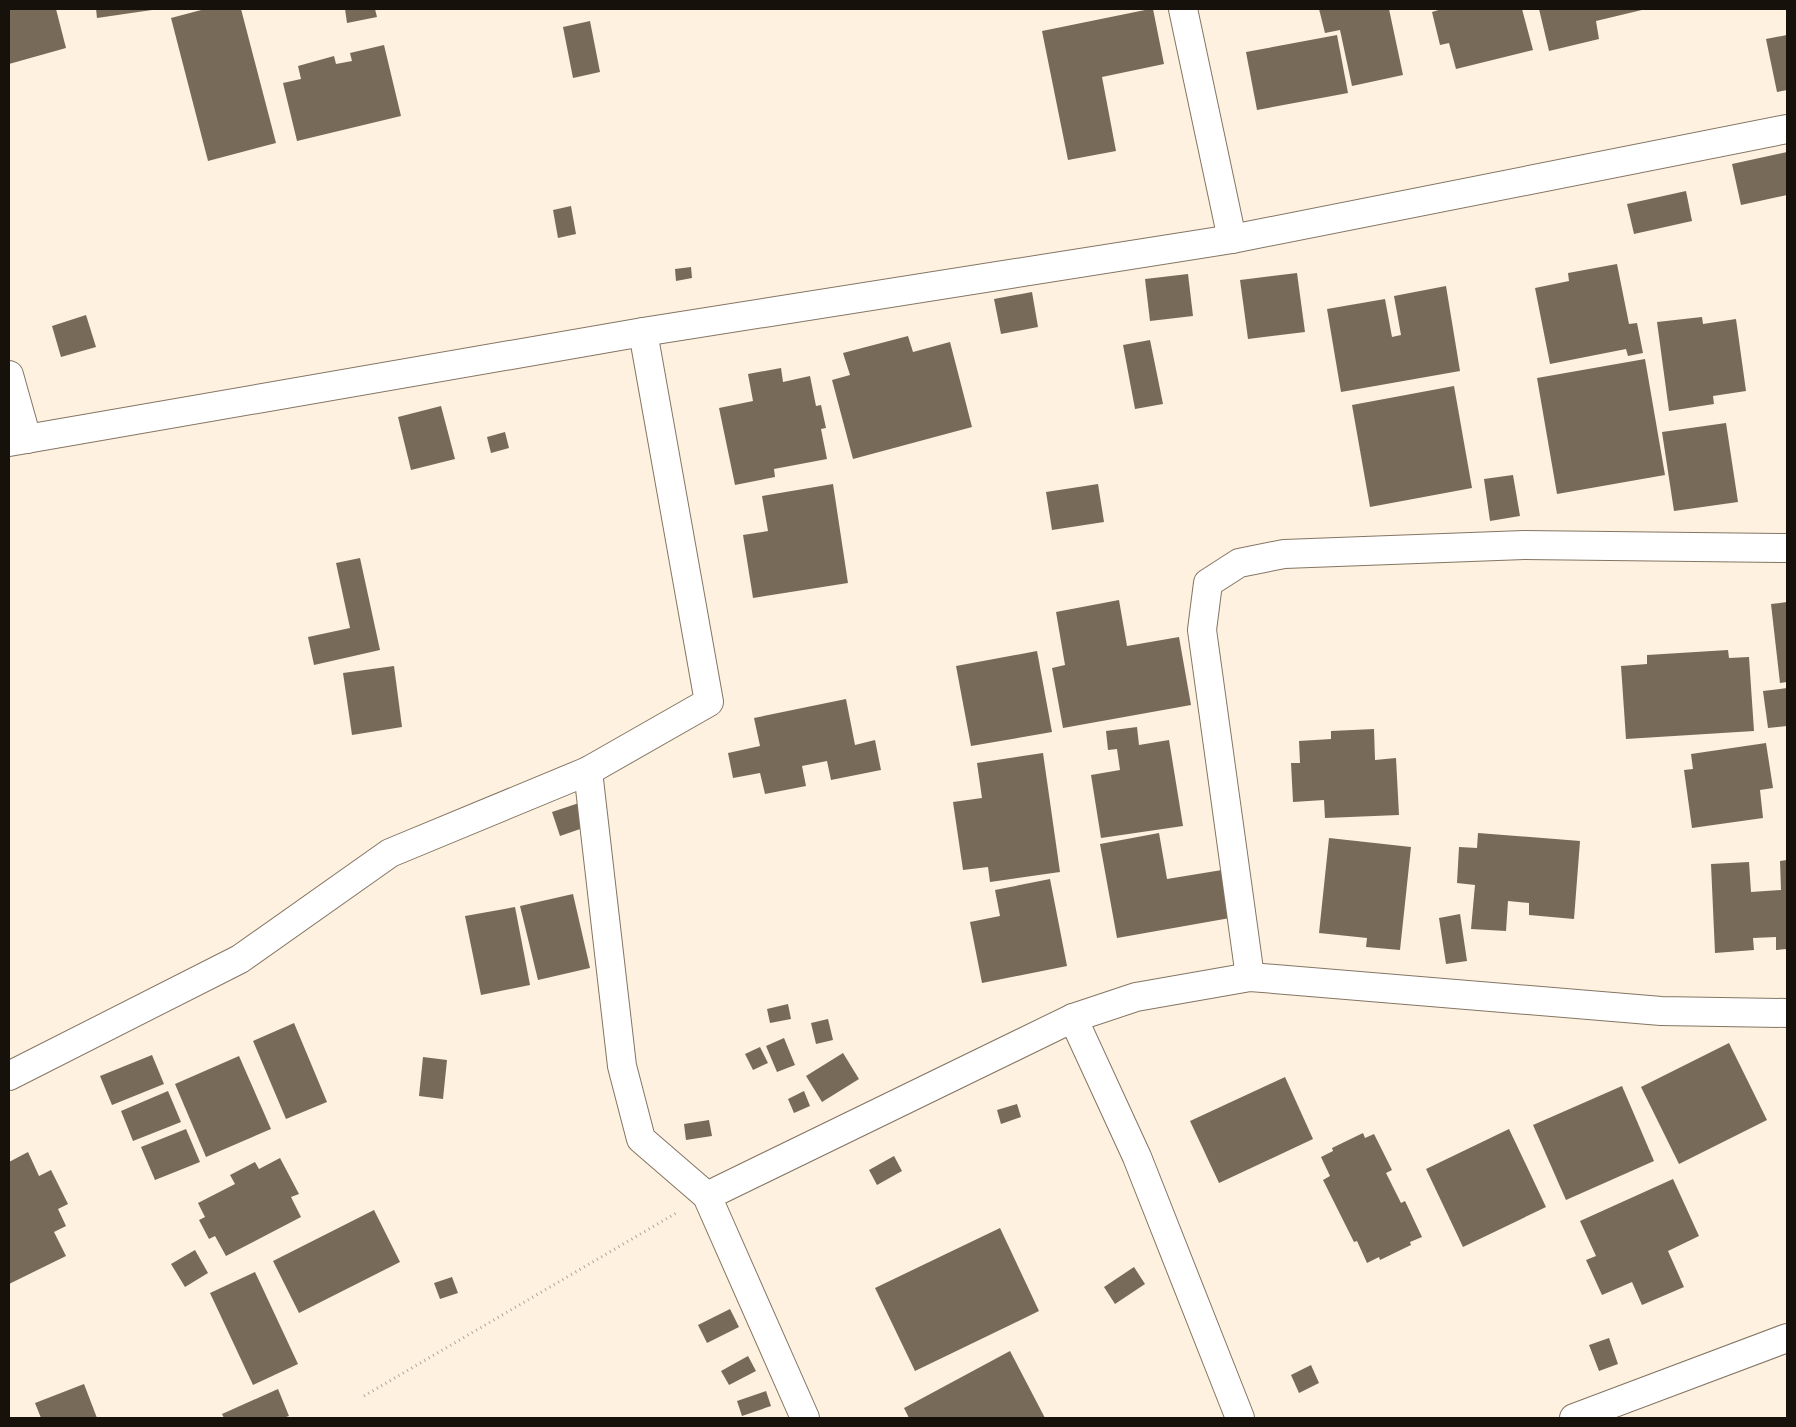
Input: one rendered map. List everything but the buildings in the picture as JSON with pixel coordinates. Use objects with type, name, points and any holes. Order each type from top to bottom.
[{"type":"street","points":[[1183,9],[1232,239]]},
{"type":"street","points":[[9,375],[18,440],[643,332],[1232,239],[1787,129]]},
{"type":"street","points":[[9,1076],[240,959],[390,853],[588,771],[709,702],[643,332]]},
{"type":"street","points":[[1250,977],[1202,630],[1208,583],[1240,562],[1284,554],[1524,545],[1787,548]]},
{"type":"street","points":[[588,771],[622,1066],[641,1139],[706,1196],[805,1418]]},
{"type":"street","points":[[706,1196],[1073,1018],[1136,996],[1250,977],[1660,1011],[1787,1012]]},
{"type":"street","points":[[1073,1018],[1137,1157],[1240,1418]]},
{"type":"street","points":[[1574,1418],[1787,1338]]},
{"type":"path","points":[[364,1396],[706,1196]]}]
